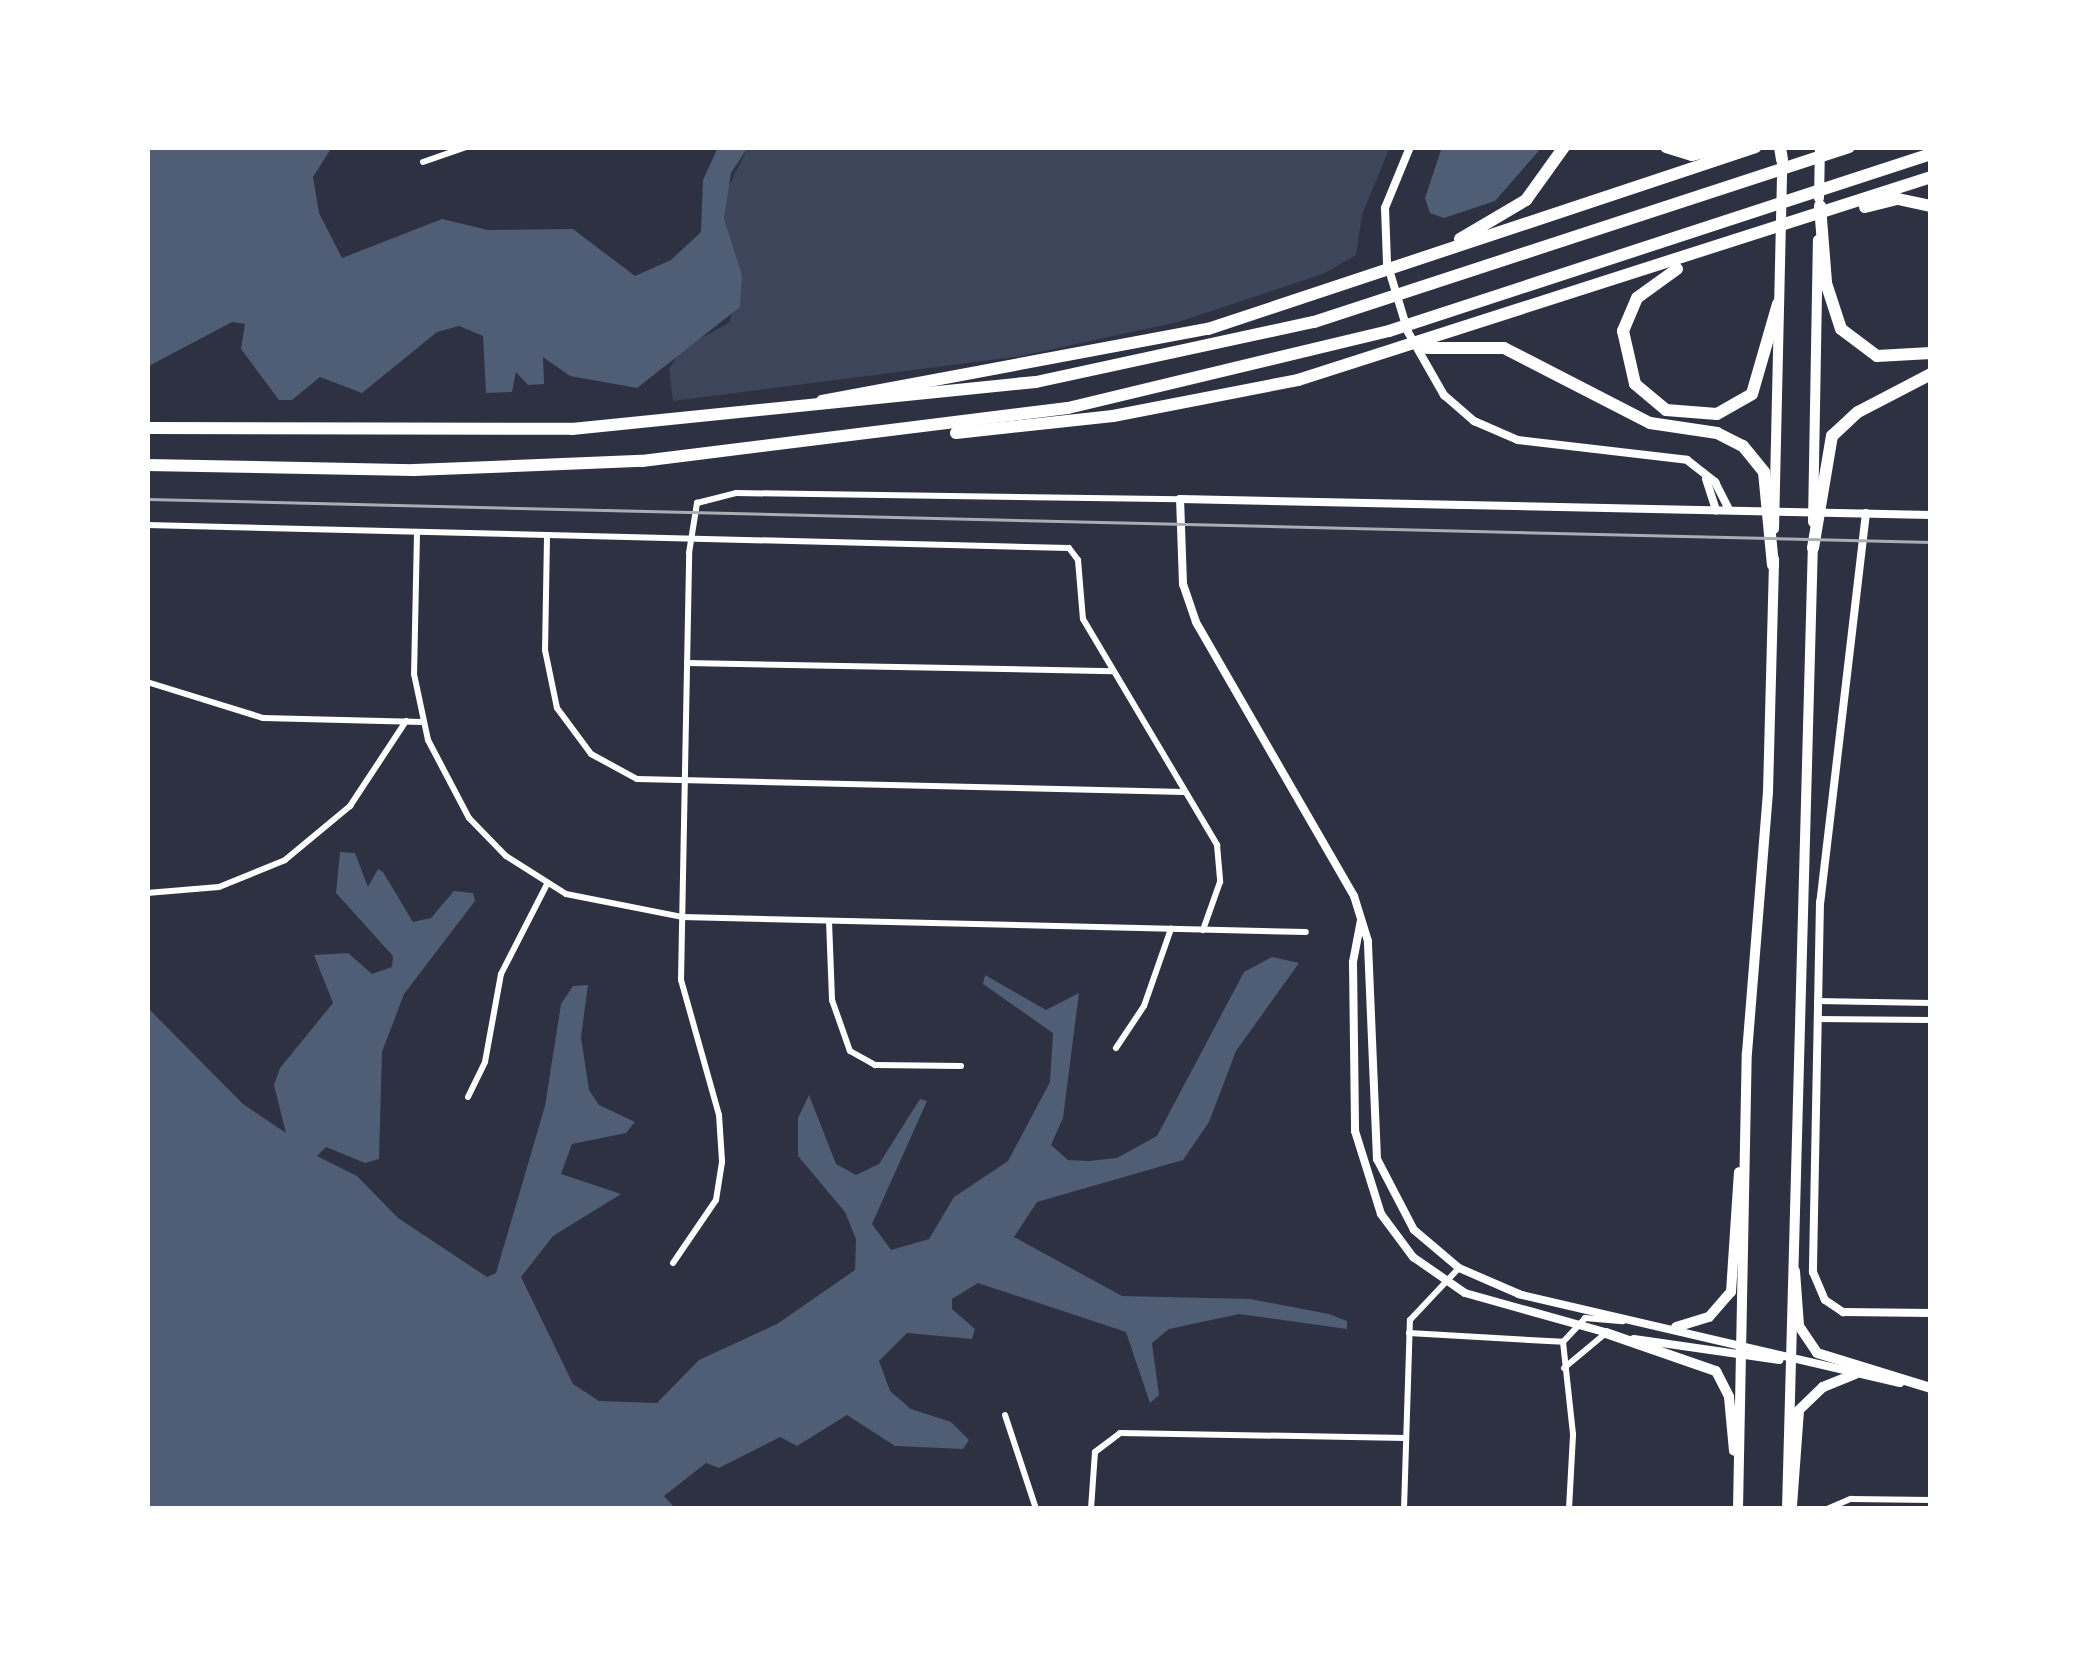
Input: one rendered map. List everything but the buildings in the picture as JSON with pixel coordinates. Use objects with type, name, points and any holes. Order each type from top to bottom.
[{"type":"highway","points":[[1408,265],[1510,213],[1564,147]]},
{"type":"highway","points":[[1666,147],[1692,155],[1731,147]]},
{"type":"highway","points":[[720,417],[1156,340],[1408,265],[1756,147]]},
{"type":"highway","points":[[147,428],[467,433],[720,417],[983,390],[1244,340],[1849,147]]},
{"type":"highway","points":[[889,435],[1130,396],[1297,358],[1931,154]]},
{"type":"highway","points":[[1356,364],[1931,177]]},
{"type":"highway","points":[[1819,192],[1821,260],[1831,304],[1852,341],[1889,359],[1931,353]]},
{"type":"highway","points":[[1794,222],[1898,200],[1931,206]]},
{"type":"highway","points":[[1732,243],[1659,277],[1637,298],[1622,344],[1635,384],[1679,414],[1730,410],[1758,386],[1778,304]]},
{"type":"highway","points":[[147,465],[526,467],[1113,416],[1464,342],[1504,348],[1650,423],[1733,440],[1768,468],[1774,572]]},
{"type":"highway","points":[[1813,548],[1818,468],[1848,419],[1931,374]]},
{"type":"main road","points":[[1819,192],[1820,150]]},
{"type":"main road","points":[[1768,468],[1782,152]]},
{"type":"main road","points":[[1818,468],[1821,260]]},
{"type":"main road","points":[[1789,1509],[1790,1226],[1813,548]]},
{"type":"main road","points":[[1676,1327],[1709,1317],[1731,1292],[1745,1127],[1774,572]]},
{"type":"main road","points":[[1738,1509],[1745,1127]]},
{"type":"main road","points":[[1790,1226],[1799,1326],[1809,1344],[1831,1360],[1931,1389]]},
{"type":"main road","points":[[1606,1333],[1716,1371],[1729,1397],[1738,1488]]},
{"type":"main road","points":[[1789,1509],[1799,1410],[1823,1387],[1855,1374]]},
{"type":"street","points":[[423,162],[466,147]]},
{"type":"street","points":[[1410,147],[1390,188],[1384,239],[1400,310],[1430,375],[1460,411],[1503,435],[1669,455],[1706,477],[1729,510]]},
{"type":"street","points":[[1706,477],[1717,510]]},
{"type":"street","points":[[674,1263],[708,1217],[722,1161],[718,1115],[683,1000],[690,539],[696,505],[720,494],[1931,515]]},
{"type":"street","points":[[1180,499],[1183,584],[1196,622],[1341,861],[1361,920],[1381,1173],[1414,1230],[1459,1268],[1519,1294],[1643,1322]]},
{"type":"street","points":[[1866,513],[1826,846],[1816,1019],[1819,1291],[1855,1315],[1931,1313]]},
{"type":"street","points":[[147,524],[1061,546],[1077,555],[1079,607],[1221,858],[1203,930]]},
{"type":"street","points":[[417,533],[414,674],[422,722],[469,818],[547,884],[590,904],[682,917],[1306,932]]},
{"type":"street","points":[[547,537],[547,671],[566,725],[616,770],[685,786],[1185,792]]},
{"type":"street","points":[[687,663],[1113,671]]},
{"type":"street","points":[[147,682],[263,718],[422,722]]},
{"type":"street","points":[[147,892],[219,887],[284,860],[350,806],[406,721]]},
{"type":"street","points":[[468,1097],[485,1062],[501,974],[547,884]]},
{"type":"street","points":[[1361,920],[1353,962],[1358,1153],[1388,1226],[1444,1281],[1495,1305],[1606,1333],[1742,1358],[1787,1360]]},
{"type":"street","points":[[830,921],[832,1000],[850,1051],[875,1064],[961,1066]]},
{"type":"street","points":[[1117,1048],[1144,1006],[1171,929]]},
{"type":"street","points":[[1817,1001],[1931,1003]]},
{"type":"street","points":[[1900,1002],[1900,1020]]},
{"type":"street","points":[[1816,1019],[1931,1020]]},
{"type":"street","points":[[1404,1509],[1412,1314],[1459,1268]]},
{"type":"street","points":[[1569,1509],[1573,1434],[1563,1342],[1570,1325],[1590,1317],[1676,1327],[1787,1360],[1931,1389]]},
{"type":"street","points":[[1408,1333],[1563,1342]]},
{"type":"street","points":[[1564,1368],[1606,1333]]},
{"type":"street","points":[[1005,1415],[1036,1509]]},
{"type":"street","points":[[1091,1509],[1095,1451],[1120,1432],[1406,1438]]},
{"type":"street","points":[[1827,1509],[1851,1499],[1931,1500]]},
{"type":"shaded area","points":[[147,147],[332,147],[313,177],[319,213],[342,258],[442,219],[488,230],[573,229],[635,276],[671,260],[701,232],[703,180],[718,147],[748,147],[731,173],[724,218],[742,275],[740,307],[637,388],[570,376],[543,357],[544,384],[528,385],[516,372],[512,392],[486,393],[483,336],[459,326],[437,332],[362,393],[320,377],[292,400],[279,400],[241,349],[245,324],[232,322],[147,367]]},
{"type":"shaded area","points":[[748,147],[1390,147],[1362,215],[1356,255],[1323,274],[1178,322],[1021,356],[673,401],[669,369],[681,349],[729,323],[742,275],[724,218],[726,192]]},
{"type":"shaded area","points":[[1442,147],[1542,147],[1495,201],[1444,218],[1430,213],[1425,198]]},
{"type":"shaded area","points":[[340,852],[355,853],[368,887],[378,869],[383,872],[413,922],[431,918],[454,891],[473,893],[475,901],[404,994],[382,1052],[379,1159],[365,1163],[326,1147],[317,1156],[357,1176],[398,1218],[487,1277],[496,1273],[545,1106],[561,1004],[573,986],[588,985],[581,1037],[589,1090],[599,1105],[635,1122],[626,1133],[572,1144],[561,1174],[621,1194],[553,1236],[521,1277],[573,1384],[599,1401],[657,1403],[699,1360],[777,1324],[855,1270],[856,1239],[845,1212],[798,1156],[798,1118],[809,1095],[836,1164],[856,1175],[879,1164],[920,1099],[927,1101],[872,1224],[891,1250],[929,1239],[954,1197],[1008,1161],[1050,1082],[1053,1033],[983,984],[985,975],[1046,1010],[1079,993],[1063,1118],[1051,1145],[1068,1160],[1089,1161],[1117,1158],[1157,1136],[1244,972],[1272,957],[1299,963],[1236,1051],[1209,1122],[1183,1160],[1037,1202],[1014,1237],[1122,1296],[1250,1299],[1329,1314],[1347,1321],[1347,1329],[1239,1314],[1169,1329],[1152,1343],[1159,1395],[1150,1403],[1126,1332],[978,1283],[952,1299],[952,1309],[975,1329],[972,1339],[907,1333],[879,1361],[890,1391],[911,1409],[951,1422],[969,1440],[963,1449],[895,1446],[847,1415],[797,1446],[780,1437],[719,1468],[706,1463],[664,1496],[676,1509],[147,1509],[147,1007],[243,1104],[286,1133],[274,1085],[280,1068],[333,1003],[314,955],[348,953],[372,974],[392,967],[393,956],[336,893]]},
{"type":"tram line","points":[[147,499],[1931,542]]}]
